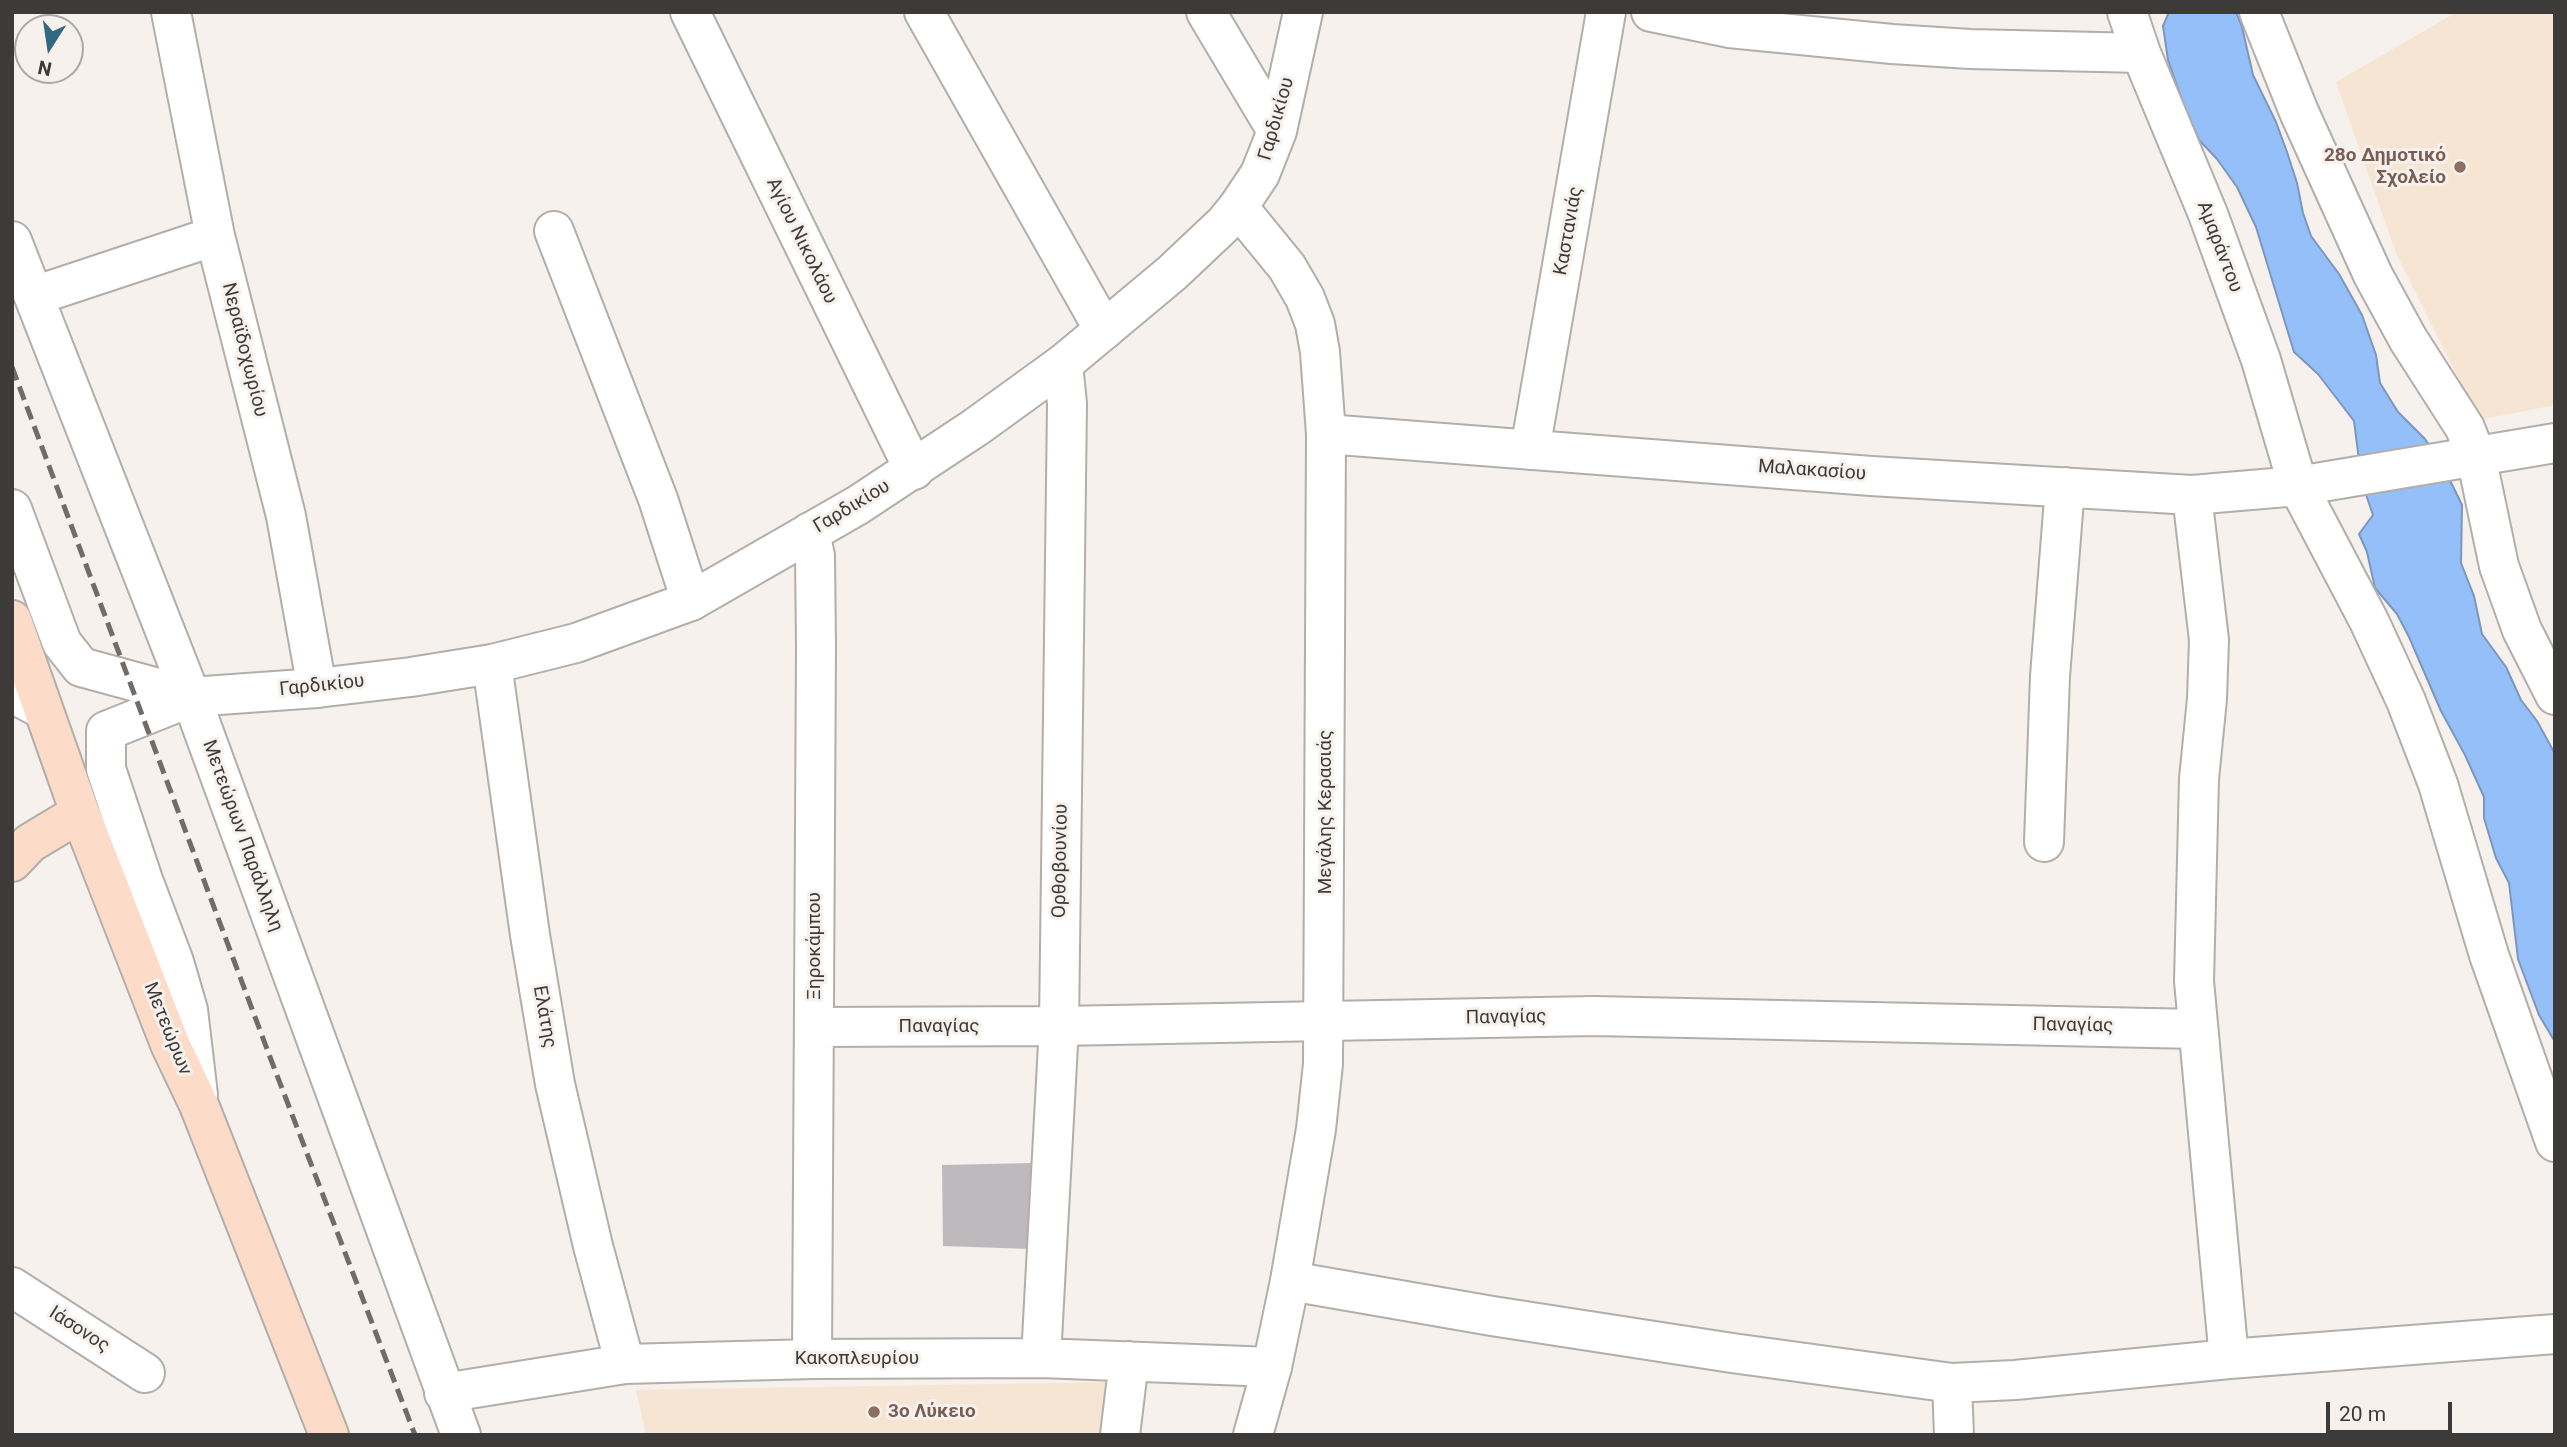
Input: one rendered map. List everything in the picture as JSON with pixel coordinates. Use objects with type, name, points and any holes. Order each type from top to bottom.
[{"type":"main road","name":"Μετεώρων","points":[[12,620],[27,701],[80,813],[170,1044],[199,1105],[329,1435]]},
{"type":"main road","points":[[12,862],[30,843],[80,813]]},
{"type":"street","name":"Νεραϊδοχωρίου","points":[[171,12],[215,236],[286,516],[317,688]]},
{"type":"street","name":"Αγίου Νικολάου","points":[[690,12],[914,470]]},
{"type":"street","points":[[923,12],[1104,330]]},
{"type":"street","points":[[1206,12],[1277,131]]},
{"type":"street","name":"Γαρδικίου","points":[[191,697],[317,688],[411,677],[492,664],[576,643],[691,601],[914,470],[1063,364],[1199,249],[1238,206],[1260,174],[1277,131],[1303,12]]},
{"type":"street","name":"Καστανιάς","points":[[1530,450],[1606,12]]},
{"type":"street","points":[[1651,12],[1730,28],[1894,28],[1970,48],[2141,52]]},
{"type":"street","name":"Αμαράντου","points":[[2127,12],[2208,214],[2248,323],[2298,486],[2369,621],[2406,701],[2438,783],[2489,956],[2555,1142]]},
{"type":"street","points":[[2259,12],[2299,112],[2373,275],[2408,339],[2465,428],[2476,456],[2500,566],[2522,630],[2555,695]]},
{"type":"street","name":"Μεγάλης Κερασιάς","points":[[1238,206],[1287,267],[1305,298],[1315,324],[1320,352],[1326,434],[1324,1021],[1316,1129],[1290,1281],[1272,1367],[1253,1435]]},
{"type":"street","points":[[554,232],[657,499],[691,601]]},
{"type":"street","points":[[34,296],[215,236]]},
{"type":"street","name":"Μετεώρων Παράλληλη","points":[[12,241],[75,404],[137,553],[461,1435]]},
{"type":"street","name":"Ορθοβουνίου","points":[[1041,1358],[1059,1026],[1067,404],[1063,364]]},
{"type":"street","name":"Μαλακασίου","points":[[1326,434],[1871,475],[2192,495],[2298,486],[2555,443]]},
{"type":"street","points":[[2044,842],[2050,676],[2065,487]]},
{"type":"street","points":[[2192,495],[2209,640],[2207,699],[2199,779],[2194,981],[2228,1359]]},
{"type":"street","points":[[12,509],[62,643],[81,667],[191,697]]},
{"type":"street","name":"Ξηροκάμπου","points":[[810,533],[815,556],[816,647],[813,1359]]},
{"type":"street","name":"Ελάτης","points":[[492,664],[530,935],[555,1084],[590,1233],[625,1364]]},
{"type":"street","points":[[191,697],[106,731],[106,769],[174,962],[188,1010],[199,1105]]},
{"type":"street","name":"Παναγίας","points":[[814,1027],[1059,1026],[1594,1016],[2197,1029]]},
{"type":"street","points":[[1290,1281],[1732,1353],[1952,1383],[2015,1380],[2228,1359],[2555,1334]]},
{"type":"street","name":"Ιάσονος","points":[[12,1287],[145,1373]]},
{"type":"street","name":"Κακοπλευρίου","points":[[444,1393],[625,1364],[813,1359],[1041,1358],[1272,1367]]},
{"type":"street","points":[[1120,1435],[1129,1361]]},
{"type":"street","points":[[1952,1383],[1954,1435]]},
{"type":"shaded area","name":"28ο Δημοτικό Σχολείο","points":[[2457,12],[2555,12],[2555,405],[2479,420],[2396,253],[2336,82]]},
{"type":"shaded area","name":"3ο Λύκειο","points":[[1111,1382],[1104,1435],[646,1435],[636,1390]]},
{"type":"water","points":[[2169,12],[2236,12],[2253,75],[2287,152],[2311,236],[2339,274],[2362,315],[2376,355],[2380,383],[2398,412],[2425,439],[2444,468],[2462,505],[2461,563],[2474,596],[2482,634],[2506,667],[2521,700],[2537,721],[2555,754],[2555,1042],[2539,1015],[2518,959],[2509,883],[2496,858],[2484,818],[2484,797],[2441,711],[2409,637],[2397,614],[2375,588],[2367,552],[2359,534],[2373,515],[2362,483],[2354,421],[2318,374],[2294,352],[2256,227],[2237,187],[2199,140],[2184,106],[2168,60],[2163,26]]},
{"type":"building","points":[[1033,1163],[1031,1249],[943,1246],[942,1165]]},
{"type":"railway","points":[[12,367],[270,1057],[415,1435]]},
{"type":"place","name":"28ο Δημοτικό Σχολείο","points":[[2460,167]]},
{"type":"place","name":"3ο Λύκειο","points":[[874,1412]]}]
